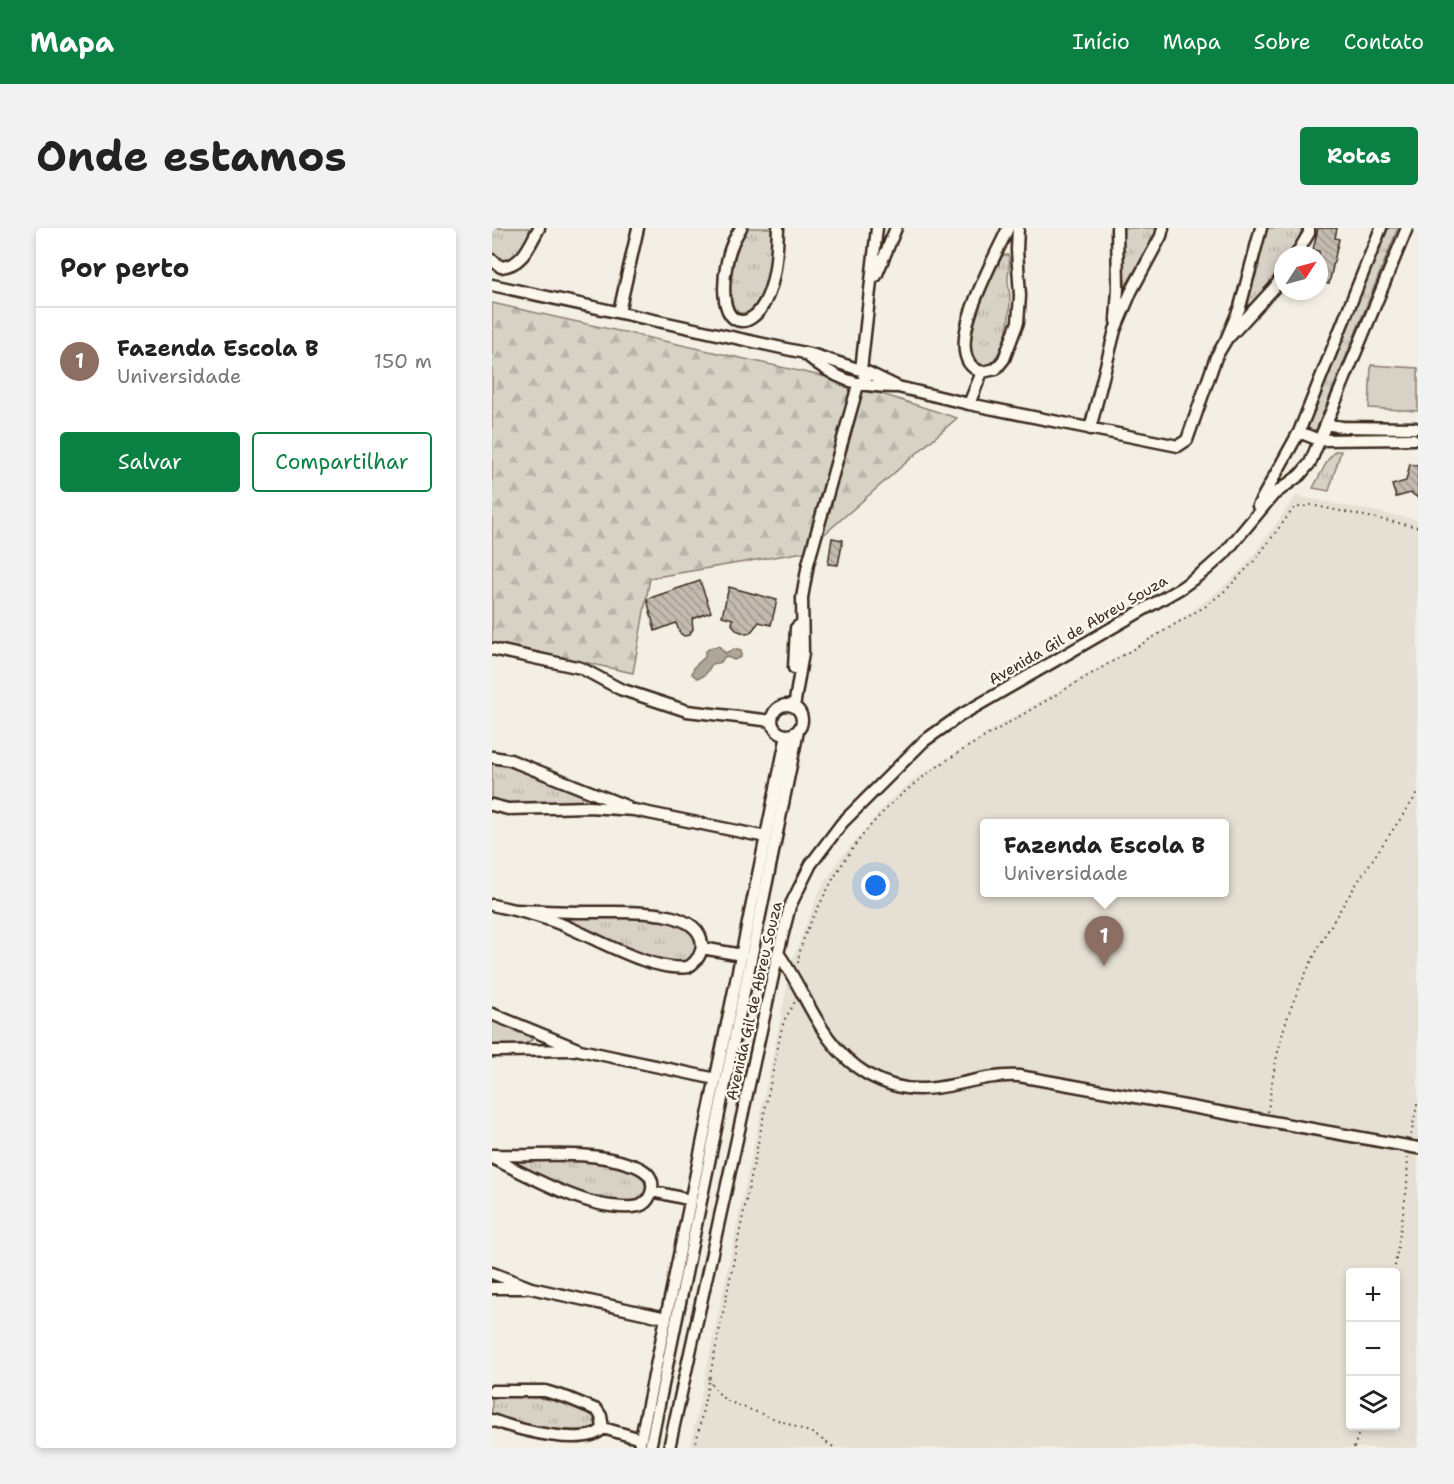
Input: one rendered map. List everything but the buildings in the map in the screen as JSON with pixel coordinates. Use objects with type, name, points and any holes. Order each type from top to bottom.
[{"type":"street","points":[[539,228],[520,260],[510,266],[496,264],[494,285],[803,353],[861,370],[898,387]]},
{"type":"street","points":[[619,312],[638,228]]},
{"type":"street","points":[[741,228],[729,253],[724,287],[727,309],[734,318],[740,321],[756,314],[764,304],[777,258],[778,228]]},
{"type":"street","points":[[1008,228],[973,305],[964,346],[965,355],[971,366],[982,372],[996,369],[1004,359],[1018,322],[1020,296],[1018,228]]},
{"type":"street","points":[[1115,330],[1118,288],[1117,228]]},
{"type":"street","points":[[1090,429],[1115,330],[1163,228]]},
{"type":"street","points":[[803,353],[816,364],[858,385],[898,387],[1172,446],[1184,444],[1216,357],[1240,307],[1261,228]]},
{"type":"street","points":[[1301,246],[1309,233],[1309,228]]},
{"type":"street","name":"Avenida Gil de Abreu Souza","points":[[1248,524],[1299,432],[1381,228]]},
{"type":"street","name":"Avenida Gil de Abreu Souza","points":[[669,1448],[778,953],[790,906],[811,864],[842,823],[924,741],[961,715],[1182,588],[1224,554],[1278,490],[1303,473],[1322,440],[1326,424],[1407,228]]},
{"type":"street","points":[[861,370],[877,229],[894,232],[871,288]]},
{"type":"street","points":[[1001,246],[1017,250]]},
{"type":"street","points":[[1118,288],[1131,292]]},
{"type":"street","points":[[1226,340],[1274,288]]},
{"type":"street","points":[[1240,307],[1251,314]]},
{"type":"street","points":[[737,337],[740,321]]},
{"type":"street","points":[[858,385],[852,377],[854,372],[861,370]]},
{"type":"street","points":[[969,404],[982,372]]},
{"type":"street","points":[[650,1448],[798,731],[801,727],[802,718],[791,706],[796,660],[796,628],[802,623],[804,585],[808,564],[858,385]]},
{"type":"street","points":[[1299,432],[1334,444],[1399,443],[1411,435],[1326,424]]},
{"type":"street","points":[[492,649],[581,668],[621,689],[687,711],[772,721]]},
{"type":"street","points":[[791,706],[778,708],[772,716],[772,721],[775,730],[787,735],[798,731]]},
{"type":"street","points":[[603,1428],[640,1444],[787,735]]},
{"type":"street","points":[[492,758],[510,760],[634,810]]},
{"type":"street","points":[[589,807],[594,794]]},
{"type":"street","points":[[492,805],[507,809],[589,807],[634,810],[766,837]]},
{"type":"street","points":[[492,905],[561,924],[668,968],[688,967],[697,959],[702,948],[700,937],[695,929],[685,922],[649,912],[516,910]]},
{"type":"street","points":[[561,924],[564,911]]},
{"type":"street","points":[[702,948],[742,955]]},
{"type":"street","points":[[778,953],[811,1011],[837,1050],[860,1070],[895,1086],[925,1089],[990,1076],[1019,1076],[1413,1147]]},
{"type":"street","points":[[492,1014],[580,1050],[716,1079]]},
{"type":"street","points":[[531,1050],[534,1032]]},
{"type":"street","points":[[492,1051],[580,1050]]},
{"type":"street","points":[[588,1155],[624,1162],[647,1174],[652,1180],[652,1191],[650,1197],[638,1206],[612,1206],[586,1201],[492,1156],[588,1155]]},
{"type":"street","points":[[514,1168],[517,1156]]},
{"type":"street","points":[[652,1191],[691,1200]]},
{"type":"street","points":[[492,1273],[531,1288],[666,1318]]},
{"type":"street","points":[[492,1288],[531,1288]]},
{"type":"street","points":[[492,1391],[545,1391],[568,1398],[597,1410],[601,1416],[603,1428],[597,1439],[591,1442],[568,1445],[549,1443],[492,1420]]},
{"type":"path","points":[[797,965],[809,924],[846,855],[898,798],[923,776],[961,751],[1206,606],[1226,590],[1255,560],[1294,508],[1311,505],[1418,527]]},
{"type":"path","points":[[1267,1120],[1280,1045],[1292,1006],[1309,967],[1344,904],[1418,793]]},
{"type":"path","points":[[695,1448],[782,1028],[799,996],[799,988]]},
{"type":"path","points":[[1395,1268],[1418,1100]]},
{"type":"path","points":[[710,1378],[713,1387],[725,1400],[812,1434],[835,1448]]},
{"type":"path","points":[[1354,1448],[1359,1430]]},
{"type":"shaded area","points":[[1296,496],[1418,520],[1418,1448],[690,1448],[793,959],[818,894],[839,860],[887,803],[917,777],[1008,720],[1150,638],[1212,596],[1249,561]]},
{"type":"shaded area","points":[[719,646],[725,653],[734,649],[741,651],[741,657],[734,660],[725,656],[721,662],[712,664],[703,676],[697,678],[692,674],[694,667],[705,657],[705,652]]},
{"type":"green space","points":[[492,228],[530,228],[520,251],[516,256],[506,260],[492,254]]},
{"type":"green space","points":[[746,228],[771,228],[772,249],[767,284],[758,304],[752,312],[739,313],[733,306],[730,285],[734,259]]},
{"type":"green space","points":[[1121,228],[1157,228],[1152,242],[1125,287],[1122,285]]},
{"type":"green space","points":[[1267,228],[1302,228],[1296,246],[1274,246],[1274,281],[1248,311],[1245,308],[1257,272]]},
{"type":"green space","points":[[1388,228],[1398,228],[1317,428],[1314,431],[1306,428]]},
{"type":"green space","points":[[1003,255],[1008,255],[1010,260],[1008,326],[999,353],[987,367],[973,364],[967,344],[973,310]]},
{"type":"green space","points":[[492,303],[835,379],[957,418],[804,552],[650,578],[633,673],[492,642]]},
{"type":"green space","points":[[1371,365],[1418,368],[1418,411],[1369,408]]},
{"type":"green space","points":[[1335,451],[1341,451],[1329,491],[1313,488],[1328,460]]},
{"type":"green space","points":[[492,761],[539,776],[585,797],[584,802],[508,804],[492,800]]},
{"type":"green space","points":[[570,917],[616,917],[670,922],[694,933],[698,941],[696,950],[688,961],[677,963],[662,961],[626,949],[563,920]]},
{"type":"green space","points":[[492,1019],[527,1034],[532,1040],[525,1044],[492,1046]]},
{"type":"green space","points":[[590,1159],[626,1166],[634,1170],[644,1183],[646,1192],[636,1202],[588,1198],[517,1165],[517,1162],[523,1160]]},
{"type":"green space","points":[[492,1397],[535,1398],[568,1403],[582,1408],[592,1416],[597,1426],[590,1437],[511,1423],[492,1414]]},
{"type":"place","name":"Fazenda Escola B","points":[[1104,966]]}]
